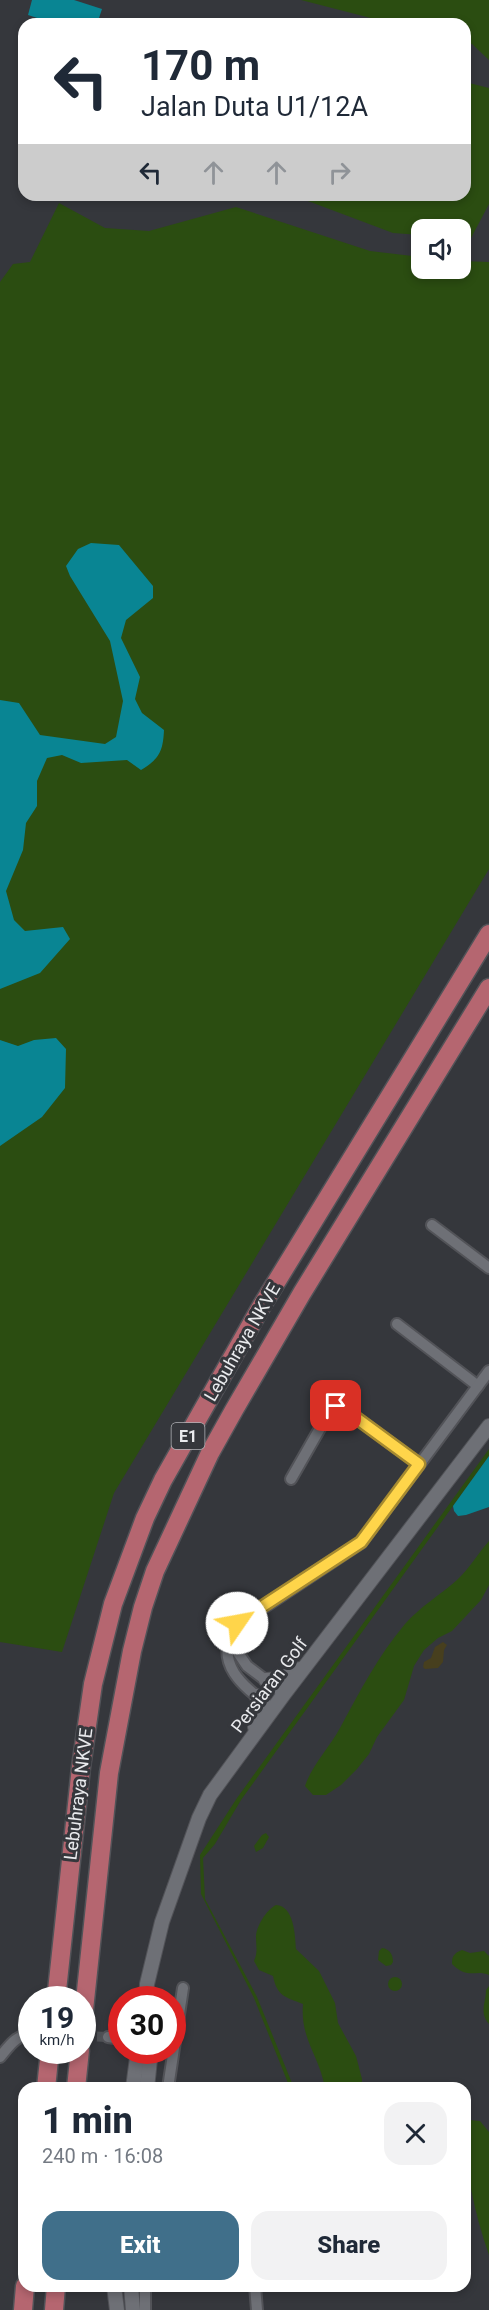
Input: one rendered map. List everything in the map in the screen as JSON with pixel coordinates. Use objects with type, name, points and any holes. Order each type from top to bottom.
[{"type":"highway","name":"Lebuhraya NKVE","points":[[58,1986],[81,1767],[93,1684],[113,1604],[145,1518],[168,1471],[261,1307],[489,934]]},
{"type":"highway","name":"Lebuhraya NKVE","points":[[87,1986],[109,1773],[132,1651],[155,1571],[210,1453],[234,1410],[302,1293],[489,988]]},
{"type":"highway","points":[[47,2082],[49,2064]]},
{"type":"highway","points":[[77,2082],[79,2064]]},
{"type":"highway","points":[[23,2310],[24,2292]]},
{"type":"highway","points":[[54,2310],[56,2292]]},
{"type":"street","points":[[432,1225],[489,1268]]},
{"type":"street","points":[[397,1324],[478,1386]]},
{"type":"street","points":[[273,1709],[237,1678],[230,1667],[227,1655],[228,1638],[237,1623],[361,1542],[489,1371]]},
{"type":"street","points":[[291,1479],[331,1409],[336,1406],[340,1406],[419,1464]]},
{"type":"street","name":"Persiaran Golf","points":[[147,1986],[162,1922],[199,1818],[210,1795],[284,1694],[489,1426]]},
{"type":"street","points":[[228,1638],[247,1666],[284,1694]]},
{"type":"street","points":[[266,1680],[290,1675],[307,1664]]},
{"type":"street","points":[[237,1678],[247,1666]]},
{"type":"street","points":[[245,1748],[259,1718],[257,1696]]},
{"type":"street","points":[[0,2057],[18,2037]]},
{"type":"street","points":[[134,2082],[136,2064]]},
{"type":"street","points":[[148,2082],[150,2064]]},
{"type":"street","points":[[169,2082],[172,2064]]},
{"type":"street","points":[[115,2292],[117,2310]]},
{"type":"street","points":[[132,2292],[133,2310]]},
{"type":"street","points":[[145,2292],[145,2310]]},
{"type":"street","points":[[256,2292],[257,2310]]},
{"type":"green space","points":[[301,0],[489,0],[489,60],[471,44],[471,18],[371,18]]},
{"type":"green space","points":[[471,84],[489,88],[489,204],[471,238],[471,219],[411,219],[411,234],[393,233],[308,201],[471,201]]},
{"type":"green space","points":[[59,203],[105,228],[149,231],[236,207],[370,251],[411,256],[411,279],[471,279],[471,261],[489,262],[489,869],[114,1493],[62,1652],[0,1642],[0,282],[13,264],[30,262]]},
{"type":"green space","points":[[489,1449],[489,1456],[241,1800],[215,1844],[203,1858],[205,1899],[257,1997],[292,2082],[288,2082],[254,1998],[201,1894],[200,1855],[237,1798]]},
{"type":"green space","points":[[489,1541],[489,1585],[481,1600],[452,1631],[438,1638],[424,1650],[414,1666],[404,1700],[357,1769],[341,1785],[326,1795],[313,1795],[305,1786],[308,1778],[386,1649],[411,1618],[462,1575]]},
{"type":"green space","points":[[266,1833],[269,1837],[263,1848],[256,1852],[254,1846]]},
{"type":"green space","points":[[276,1905],[287,1910],[294,1929],[296,1949],[319,1971],[335,2003],[338,2023],[356,2056],[362,2082],[324,2082],[304,2027],[303,2004],[283,1995],[277,1988],[273,1976],[259,1970],[254,1961],[258,1928],[272,1907]]},
{"type":"green space","points":[[382,1948],[392,1955],[391,1965],[386,1966],[378,1960],[379,1951]]},
{"type":"green space","points":[[462,1950],[470,1953],[484,1951],[489,1956],[489,1975],[463,1972],[452,1964],[454,1955]]},
{"type":"green space","points":[[395,1977],[400,1979],[402,1984],[400,1989],[395,1991],[390,1989],[388,1984],[390,1979]]},
{"type":"green space","points":[[489,1986],[489,2024],[484,2011],[486,1990]]},
{"type":"green space","points":[[471,2120],[480,2121],[489,2132],[489,2255],[471,2185]]},
{"type":"sand","points":[[443,1642],[447,1645],[443,1662],[438,1668],[425,1669],[424,1662],[431,1658],[435,1647]]},
{"type":"water","points":[[32,0],[74,0],[102,9],[99,18],[37,18],[28,15]]},
{"type":"water","points":[[91,543],[119,545],[153,586],[153,598],[126,620],[121,638],[140,677],[135,699],[142,713],[164,730],[163,744],[156,758],[141,770],[127,760],[81,763],[62,755],[47,758],[37,781],[37,806],[26,823],[23,850],[6,891],[14,920],[25,931],[63,927],[70,939],[40,973],[0,989],[0,700],[19,703],[40,735],[105,744],[116,737],[123,701],[110,641],[66,566],[78,549]]},
{"type":"water","points":[[56,1038],[66,1049],[65,1088],[42,1117],[0,1146],[0,1040],[18,1046],[34,1040]]},
{"type":"water","points":[[489,1456],[489,1507],[458,1516],[453,1506]]},
{"type":"tunnel","points":[[96,2037],[108,2037]]},
{"type":"route","points":[[237,1623],[361,1542],[419,1464],[340,1406],[336,1406]]}]
